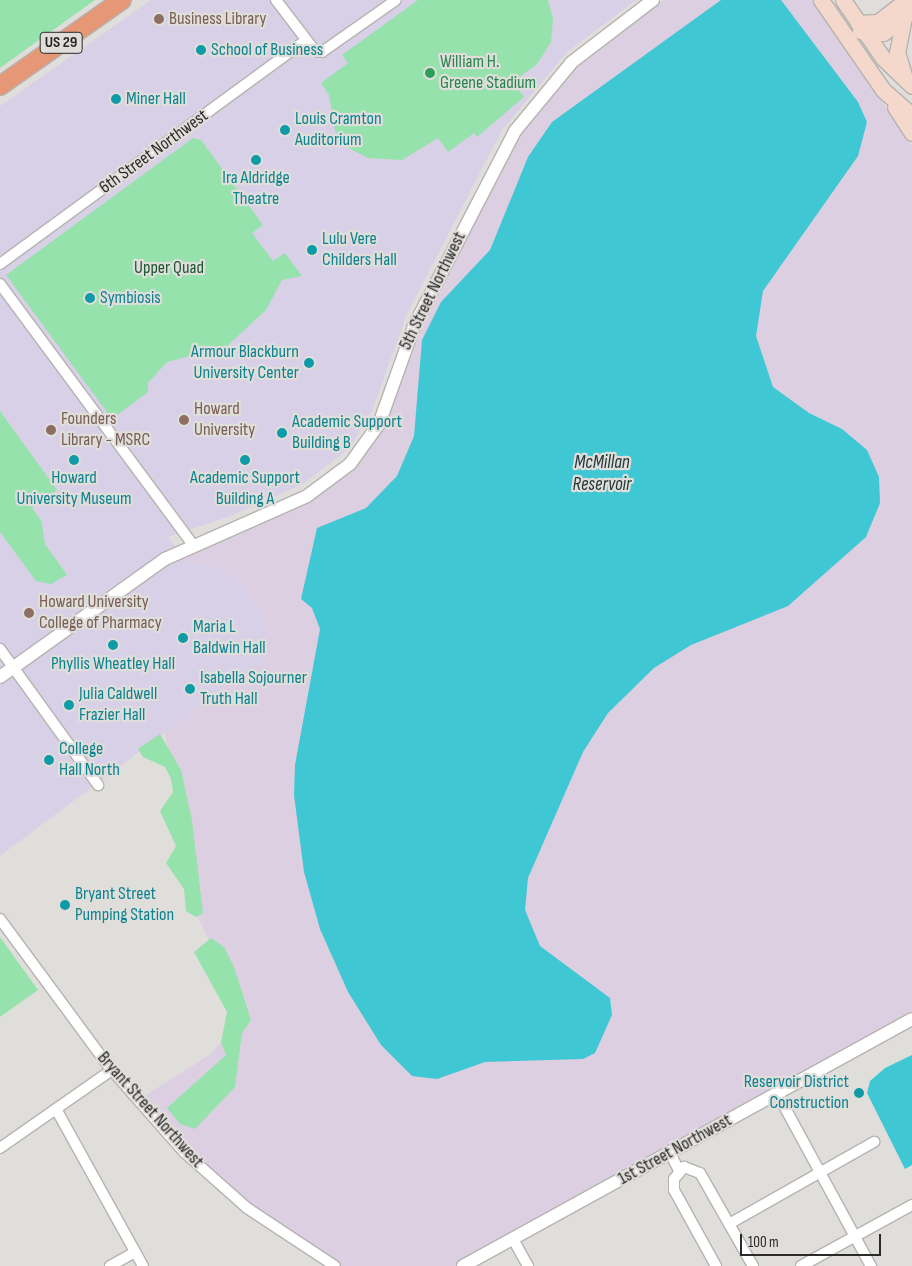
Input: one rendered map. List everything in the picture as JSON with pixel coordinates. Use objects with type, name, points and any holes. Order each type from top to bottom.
[{"type":"highway","name":"US 29","points":[[0,86],[122,0]]},
{"type":"main road","points":[[821,0],[912,134]]},
{"type":"main road","points":[[834,0],[852,25],[883,33],[908,13]]},
{"type":"main road","points":[[843,0],[862,28],[910,85]]},
{"type":"main road","points":[[862,28],[880,22],[906,0]]},
{"type":"main road","points":[[908,13],[897,52],[910,85]]},
{"type":"main road","points":[[883,90],[912,115]]},
{"type":"street","points":[[276,0],[306,40],[322,52],[396,0]]},
{"type":"street","name":"5th Street Northwest","points":[[0,677],[145,572],[193,545],[314,492],[356,458],[382,418],[414,326],[515,131],[562,71],[653,0]]},
{"type":"street","name":"6th Street Northwest","points":[[0,264],[306,40]]},
{"type":"street","points":[[0,284],[193,545]]},
{"type":"street","points":[[0,649],[98,785]]},
{"type":"street","name":"Bryant Street Northwest","points":[[0,919],[112,1070],[210,1177],[262,1219],[335,1266]]},
{"type":"street","name":"1st Street Northwest","points":[[463,1266],[912,1019]]},
{"type":"street","points":[[0,1148],[112,1070]]},
{"type":"street","points":[[777,1093],[871,1266]]},
{"type":"street","points":[[56,1109],[143,1266]]},
{"type":"street","points":[[729,1224],[874,1142]]},
{"type":"street","points":[[670,1153],[678,1169],[674,1190],[716,1266]]},
{"type":"street","points":[[678,1169],[690,1167],[700,1173],[752,1266]]},
{"type":"street","points":[[801,1266],[912,1205]]},
{"type":"street","points":[[513,1239],[528,1266]]},
{"type":"street","points":[[110,1266],[135,1252]]},
{"type":"shaded area","name":"Howard University","points":[[151,0],[636,0],[567,52],[502,130],[407,314],[372,411],[350,448],[303,484],[228,517],[168,537],[188,563],[214,564],[237,579],[255,601],[267,628],[266,657],[0,856],[0,106]]},
{"type":"shaded area","points":[[664,0],[814,0],[912,146],[912,1019],[464,1266],[334,1266],[210,1177],[142,1106],[143,1097],[211,1054],[238,1021],[225,974],[194,909],[164,725],[153,567],[307,496],[365,447],[408,342],[511,139],[593,44]]},
{"type":"green space","points":[[0,0],[95,0],[0,68]]},
{"type":"green space","name":"William H. Greene Stadium","points":[[418,0],[548,0],[553,19],[551,42],[537,64],[513,82],[524,97],[477,137],[474,133],[448,152],[438,138],[402,160],[368,158],[347,147],[335,131],[329,95],[321,83],[348,63],[342,55]]},
{"type":"green space","name":"Upper Quad","points":[[193,138],[201,140],[263,225],[252,233],[273,261],[285,253],[302,276],[282,280],[266,310],[227,346],[167,362],[148,383],[148,392],[112,419],[6,275]]},
{"type":"green space","points":[[0,411],[57,490],[32,508],[41,520],[45,544],[67,575],[51,584],[36,581],[0,532]]},
{"type":"green space","points":[[160,734],[181,770],[192,820],[203,913],[196,917],[186,911],[184,889],[166,863],[176,846],[160,811],[173,792],[171,779],[165,767],[143,757],[138,749]]},
{"type":"green space","points":[[0,937],[38,990],[0,1017]]},
{"type":"green space","points":[[211,938],[224,947],[234,967],[251,1020],[242,1033],[235,1087],[195,1129],[180,1124],[167,1108],[226,1055],[221,1043],[227,1012],[194,952]]},
{"type":"water","name":"McMillan Reservoir","points":[[721,0],[781,0],[858,102],[867,122],[858,156],[763,291],[756,336],[773,387],[809,413],[842,429],[867,450],[879,477],[880,503],[866,537],[788,606],[691,645],[654,668],[608,713],[583,752],[528,878],[525,910],[540,946],[610,998],[612,1015],[595,1053],[583,1059],[485,1062],[437,1079],[412,1076],[381,1045],[348,992],[320,929],[304,872],[294,795],[295,765],[320,629],[312,608],[301,599],[317,528],[366,508],[397,476],[414,436],[422,340],[441,302],[490,250],[528,157],[552,122]]},
{"type":"water","points":[[912,1055],[912,1165],[905,1169],[867,1093],[870,1081],[885,1068]]},
{"type":"place","name":"Business Library","points":[[159,19]]},
{"type":"place","name":"School of Business","points":[[201,50]]},
{"type":"place","name":"William H. Greene Stadium","points":[[430,73]]},
{"type":"place","name":"Miner Hall","points":[[116,99]]},
{"type":"place","name":"Louis Cramton Auditorium","points":[[285,130]]},
{"type":"place","name":"Ira Aldridge Theatre","points":[[256,160]]},
{"type":"place","name":"Lulu Vere Childers Hall","points":[[312,250]]},
{"type":"place","name":"Symbiosis","points":[[90,298]]},
{"type":"place","name":"Armour Blackburn University Center","points":[[309,363]]},
{"type":"place","name":"Howard University","points":[[184,420]]},
{"type":"place","name":"Founders Library - MSRC","points":[[51,430]]},
{"type":"place","name":"Academic Support Building B","points":[[282,433]]},
{"type":"place","name":"Howard University Museum","points":[[74,460]]},
{"type":"place","name":"Academic Support Building A","points":[[245,460]]},
{"type":"place","name":"Howard University College of Pharmacy","points":[[29,613]]},
{"type":"place","name":"Maria L Baldwin Hall","points":[[183,638]]},
{"type":"place","name":"Phyllis Wheatley Hall","points":[[113,645]]},
{"type":"place","name":"Isabella Sojourner Truth Hall","points":[[190,689]]},
{"type":"place","name":"Julia Caldwell Frazier Hall","points":[[69,705]]},
{"type":"place","name":"College Hall North","points":[[49,760]]},
{"type":"place","name":"Bryant Street Pumping Station","points":[[65,905]]},
{"type":"place","name":"Reservoir District Construction","points":[[859,1093]]}]
